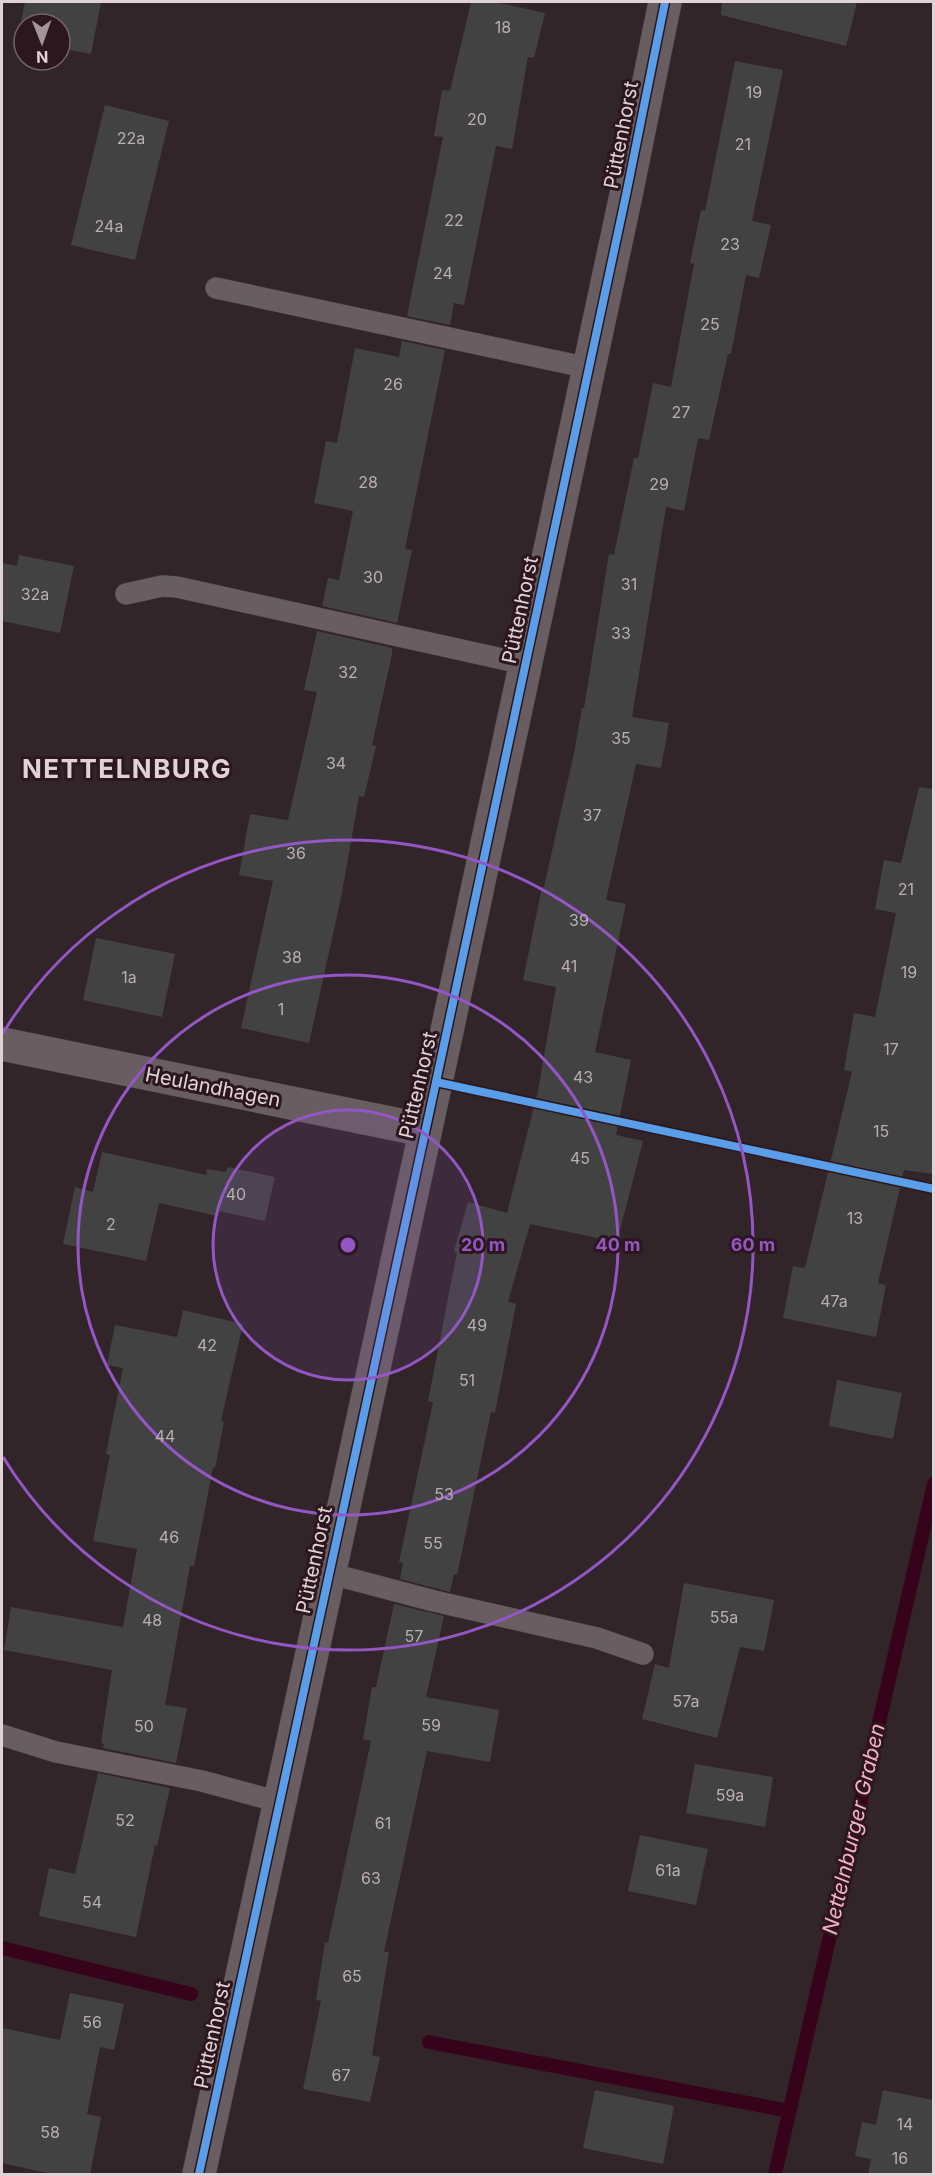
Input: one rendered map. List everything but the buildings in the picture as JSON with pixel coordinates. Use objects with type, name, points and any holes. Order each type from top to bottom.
[{"type":"street","name":"Püttenhorst","points":[[199,2175],[589,368],[665,2]]},
{"type":"street","name":"Heulandhagen","points":[[2,1044],[424,1130]]},
{"type":"lane","points":[[216,288],[589,368]]},
{"type":"lane","points":[[126,594],[162,586],[177,587],[525,664]]},
{"type":"lane","points":[[328,1573],[434,1601],[597,1638],[643,1654]]},
{"type":"lane","points":[[2,1735],[56,1752],[202,1781],[279,1802]]},
{"type":"waterway","name":"Nettelnburger Graben","points":[[775,2174],[934,1484]]},
{"type":"waterway","points":[[2,1948],[191,1994]]},
{"type":"waterway","points":[[429,2042],[789,2111]]},
{"type":"cycle path","points":[[199,2174],[436,1082],[626,195],[665,2]]},
{"type":"cycle path","points":[[436,1082],[934,1189]]},
{"type":"district","name":"NETTELNBURG","points":[[127,769]]}]
